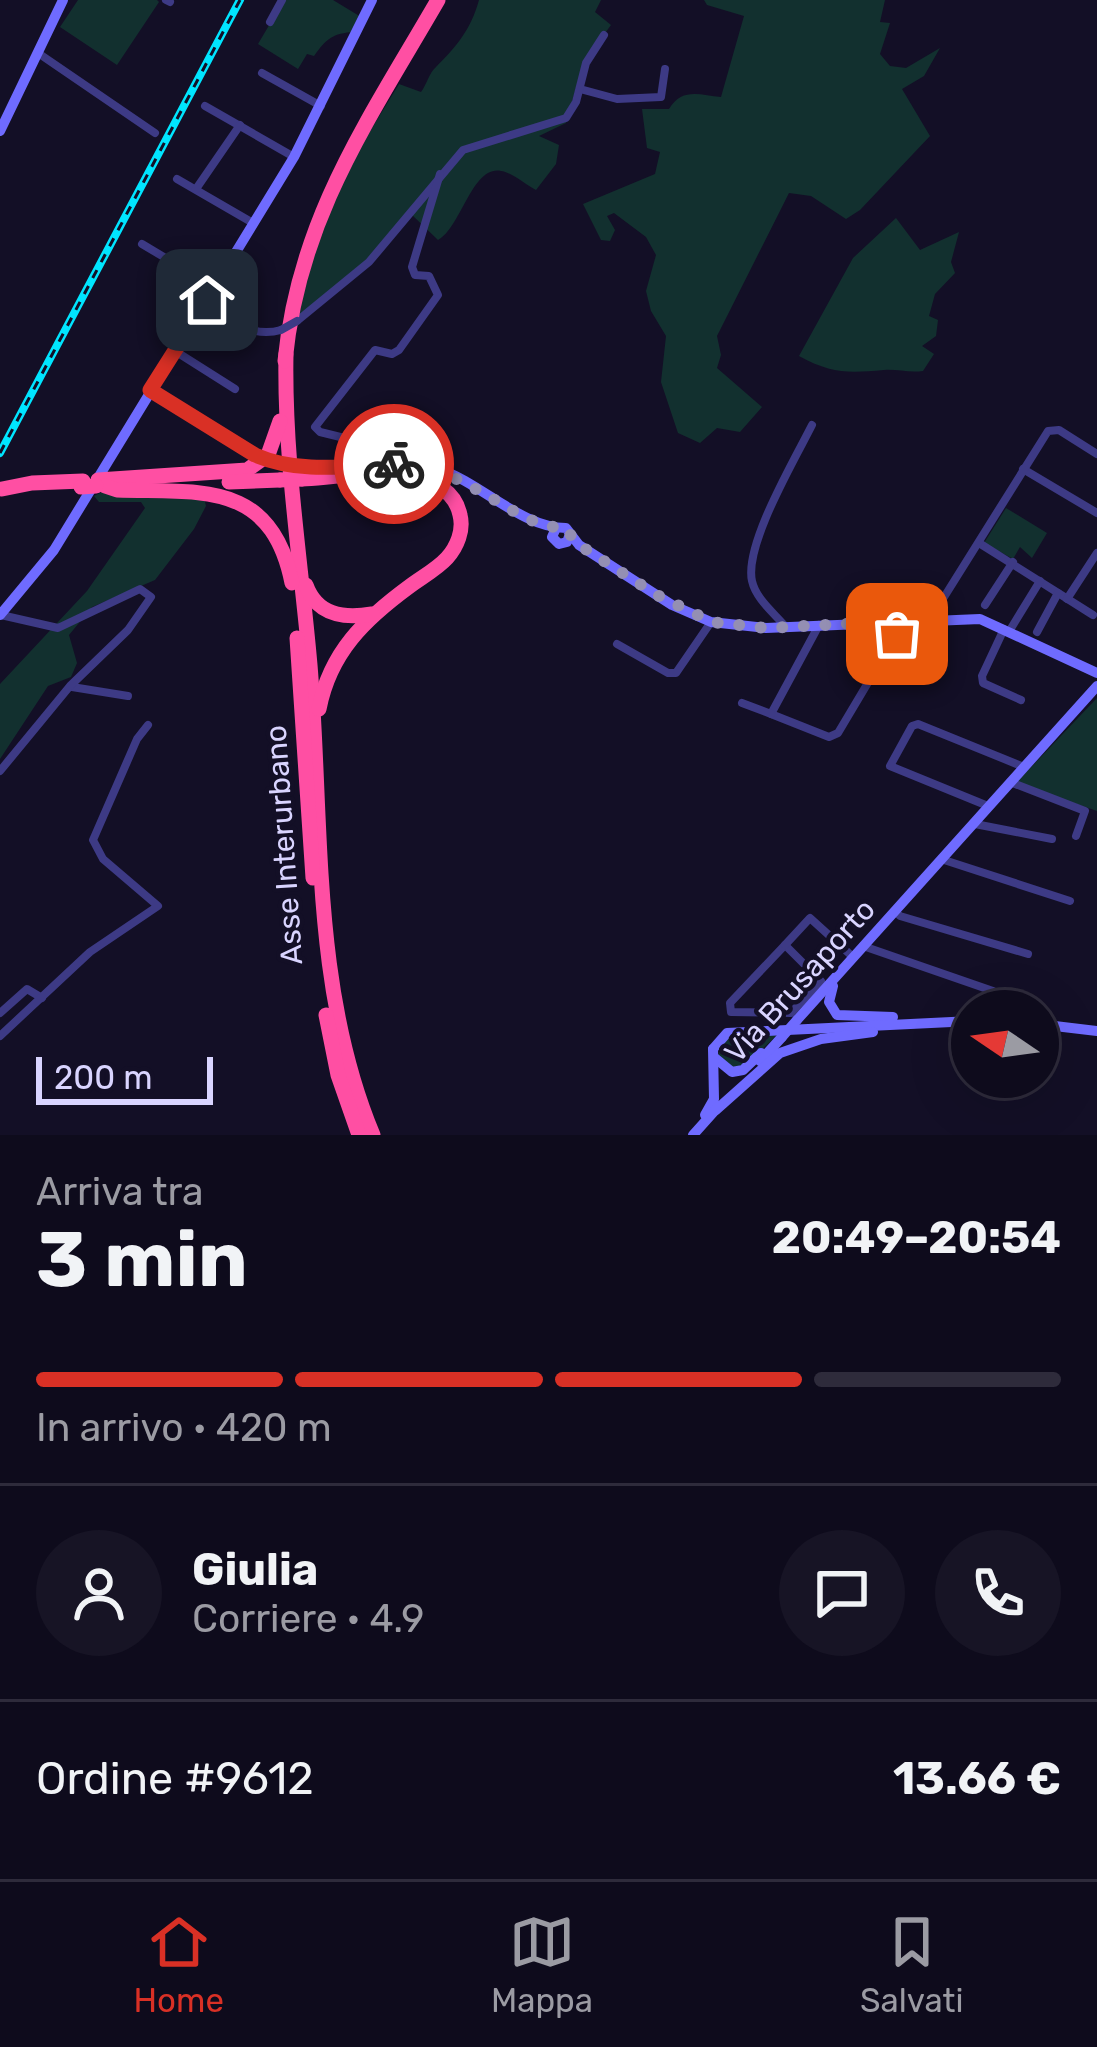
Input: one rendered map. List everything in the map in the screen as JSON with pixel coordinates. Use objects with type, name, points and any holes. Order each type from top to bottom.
[{"type":"highway","points":[[1,489],[238,472],[258,465],[279,431],[298,280],[329,190],[438,0]]},
{"type":"highway","points":[[286,354],[295,545],[310,664],[320,826]]},
{"type":"highway","points":[[93,484],[279,468],[418,476],[439,484],[457,504],[461,526],[453,550],[372,614],[340,651],[322,692],[318,717],[320,826]]},
{"type":"highway","points":[[93,484],[117,490],[222,494],[248,508],[283,550],[295,594]]},
{"type":"highway","points":[[292,501],[298,509],[303,572],[311,596],[334,614],[352,618],[372,614]]},
{"type":"highway","name":"Asse Interurbano","points":[[295,545],[319,959],[338,1075],[359,1135]]},
{"type":"highway","name":"Asse Interurbano","points":[[320,826],[335,1009],[349,1071],[373,1135]]},
{"type":"street","points":[[0,131],[63,0]]},
{"type":"street","points":[[269,22],[282,0]]},
{"type":"street","points":[[0,771],[70,686],[128,630],[151,597],[140,590],[58,628],[0,615],[54,550],[294,157],[372,0]]},
{"type":"street","points":[[207,300],[259,334],[297,321],[369,262],[463,151],[566,118],[586,64],[604,35]]},
{"type":"street","points":[[37,52],[155,134]]},
{"type":"street","points":[[580,88],[616,99],[661,97],[665,69]]},
{"type":"street","points":[[262,73],[321,106]]},
{"type":"street","points":[[205,106],[294,157]]},
{"type":"street","points":[[196,190],[240,125]]},
{"type":"street","points":[[426,466],[418,456],[315,427],[375,350],[392,354],[399,350],[438,295],[429,276],[415,275],[412,267],[440,174]]},
{"type":"street","points":[[178,179],[253,223]]},
{"type":"street","points":[[142,244],[214,287]]},
{"type":"street","points":[[175,351],[235,389]]},
{"type":"street","points":[[150,390],[279,468]]},
{"type":"street","points":[[787,627],[755,590],[751,573],[770,509],[812,425]]},
{"type":"street","points":[[936,619],[941,602],[1050,429],[1097,454]]},
{"type":"street","points":[[300,472],[426,466],[460,478],[551,530],[564,527],[567,538],[672,605],[712,622],[744,628],[980,619],[1097,673]]},
{"type":"street","points":[[1023,470],[1097,513]]},
{"type":"street","points":[[980,543],[1093,615]]},
{"type":"street","points":[[1037,632],[1097,553]]},
{"type":"street","points":[[985,605],[1013,562]]},
{"type":"street","points":[[1021,700],[983,683],[982,676],[1040,581]]},
{"type":"street","points":[[742,703],[823,736],[838,733],[897,634],[900,621]]},
{"type":"street","points":[[616,644],[676,674],[712,622]]},
{"type":"street","points":[[771,714],[819,625]]},
{"type":"street","points":[[70,686],[128,696]]},
{"type":"street","name":"Via Brusaporto","points":[[691,1135],[1097,686]]},
{"type":"street","points":[[988,806],[890,766],[912,726],[918,724],[1024,767]]},
{"type":"street","points":[[0,1036],[98,945],[158,906],[104,859],[93,840],[137,739],[148,725]]},
{"type":"street","points":[[1010,782],[1085,811],[1076,836]]},
{"type":"street","points":[[973,824],[1052,839]]},
{"type":"street","points":[[941,860],[1070,901]]},
{"type":"street","points":[[895,911],[1028,954]]},
{"type":"street","points":[[785,946],[821,981],[790,1013],[731,1012],[730,1003],[810,918],[851,959],[829,996],[837,1015],[932,1022]]},
{"type":"street","points":[[863,946],[990,990]]},
{"type":"street","points":[[0,1013],[27,989],[42,998]]},
{"type":"street","points":[[716,1110],[758,1070],[797,1045],[932,1022]]},
{"type":"street","points":[[691,1135],[714,1099],[713,1049],[727,1033],[951,1022]]},
{"type":"street","points":[[1059,1026],[1097,1031]]},
{"type":"street","points":[[713,1049],[719,1065],[738,1072],[781,1039]]},
{"type":"green space","points":[[78,0],[159,2],[117,65],[60,27]]},
{"type":"green space","points":[[284,0],[333,0],[361,17],[354,32],[331,38],[314,56],[307,54],[298,69],[258,44]]},
{"type":"green space","points":[[479,0],[601,0],[595,12],[611,25],[583,63],[566,123],[539,136],[559,145],[556,164],[536,190],[505,172],[491,172],[474,187],[438,240],[410,213],[349,280],[297,318],[320,233],[356,154],[399,84],[421,92],[462,36]]},
{"type":"green space","points":[[704,0],[885,0],[880,22],[890,23],[880,54],[890,66],[906,68],[940,48],[924,76],[902,89],[930,136],[860,210],[846,219],[811,196],[789,193],[717,336],[721,355],[717,368],[762,407],[740,432],[717,428],[700,443],[678,433],[661,382],[666,336],[646,291],[656,255],[646,237],[614,213],[607,216],[615,230],[610,241],[601,240],[583,204],[655,174],[660,152],[647,148],[642,109],[669,109],[692,94],[721,97],[744,16]]},
{"type":"green space","points":[[896,218],[920,250],[959,232],[951,262],[955,273],[935,294],[929,316],[938,320],[936,336],[922,346],[934,354],[923,371],[840,371],[799,356],[853,258]]},
{"type":"green space","points":[[102,492],[204,498],[206,506],[155,580],[92,607],[69,635],[77,663],[71,677],[48,686],[0,759],[0,684],[87,591],[145,508],[141,502],[99,502],[94,496]]},
{"type":"green space","points":[[1006,508],[1047,533],[1032,558],[1020,547],[1013,559],[984,543]]},
{"type":"green space","points":[[1097,698],[1097,811],[1016,783]]},
{"type":"green space","points":[[777,1035],[748,1063],[731,1069],[718,1056],[721,1044],[730,1037]]},
{"type":"railway","points":[[0,453],[240,0]]},
{"type":"way so far","points":[[394,464],[442,470],[544,525],[562,526],[579,545],[672,605],[712,622],[766,628],[900,621],[897,634]]},
{"type":"route","points":[[207,300],[150,390],[274,462],[322,468],[394,464]]}]
